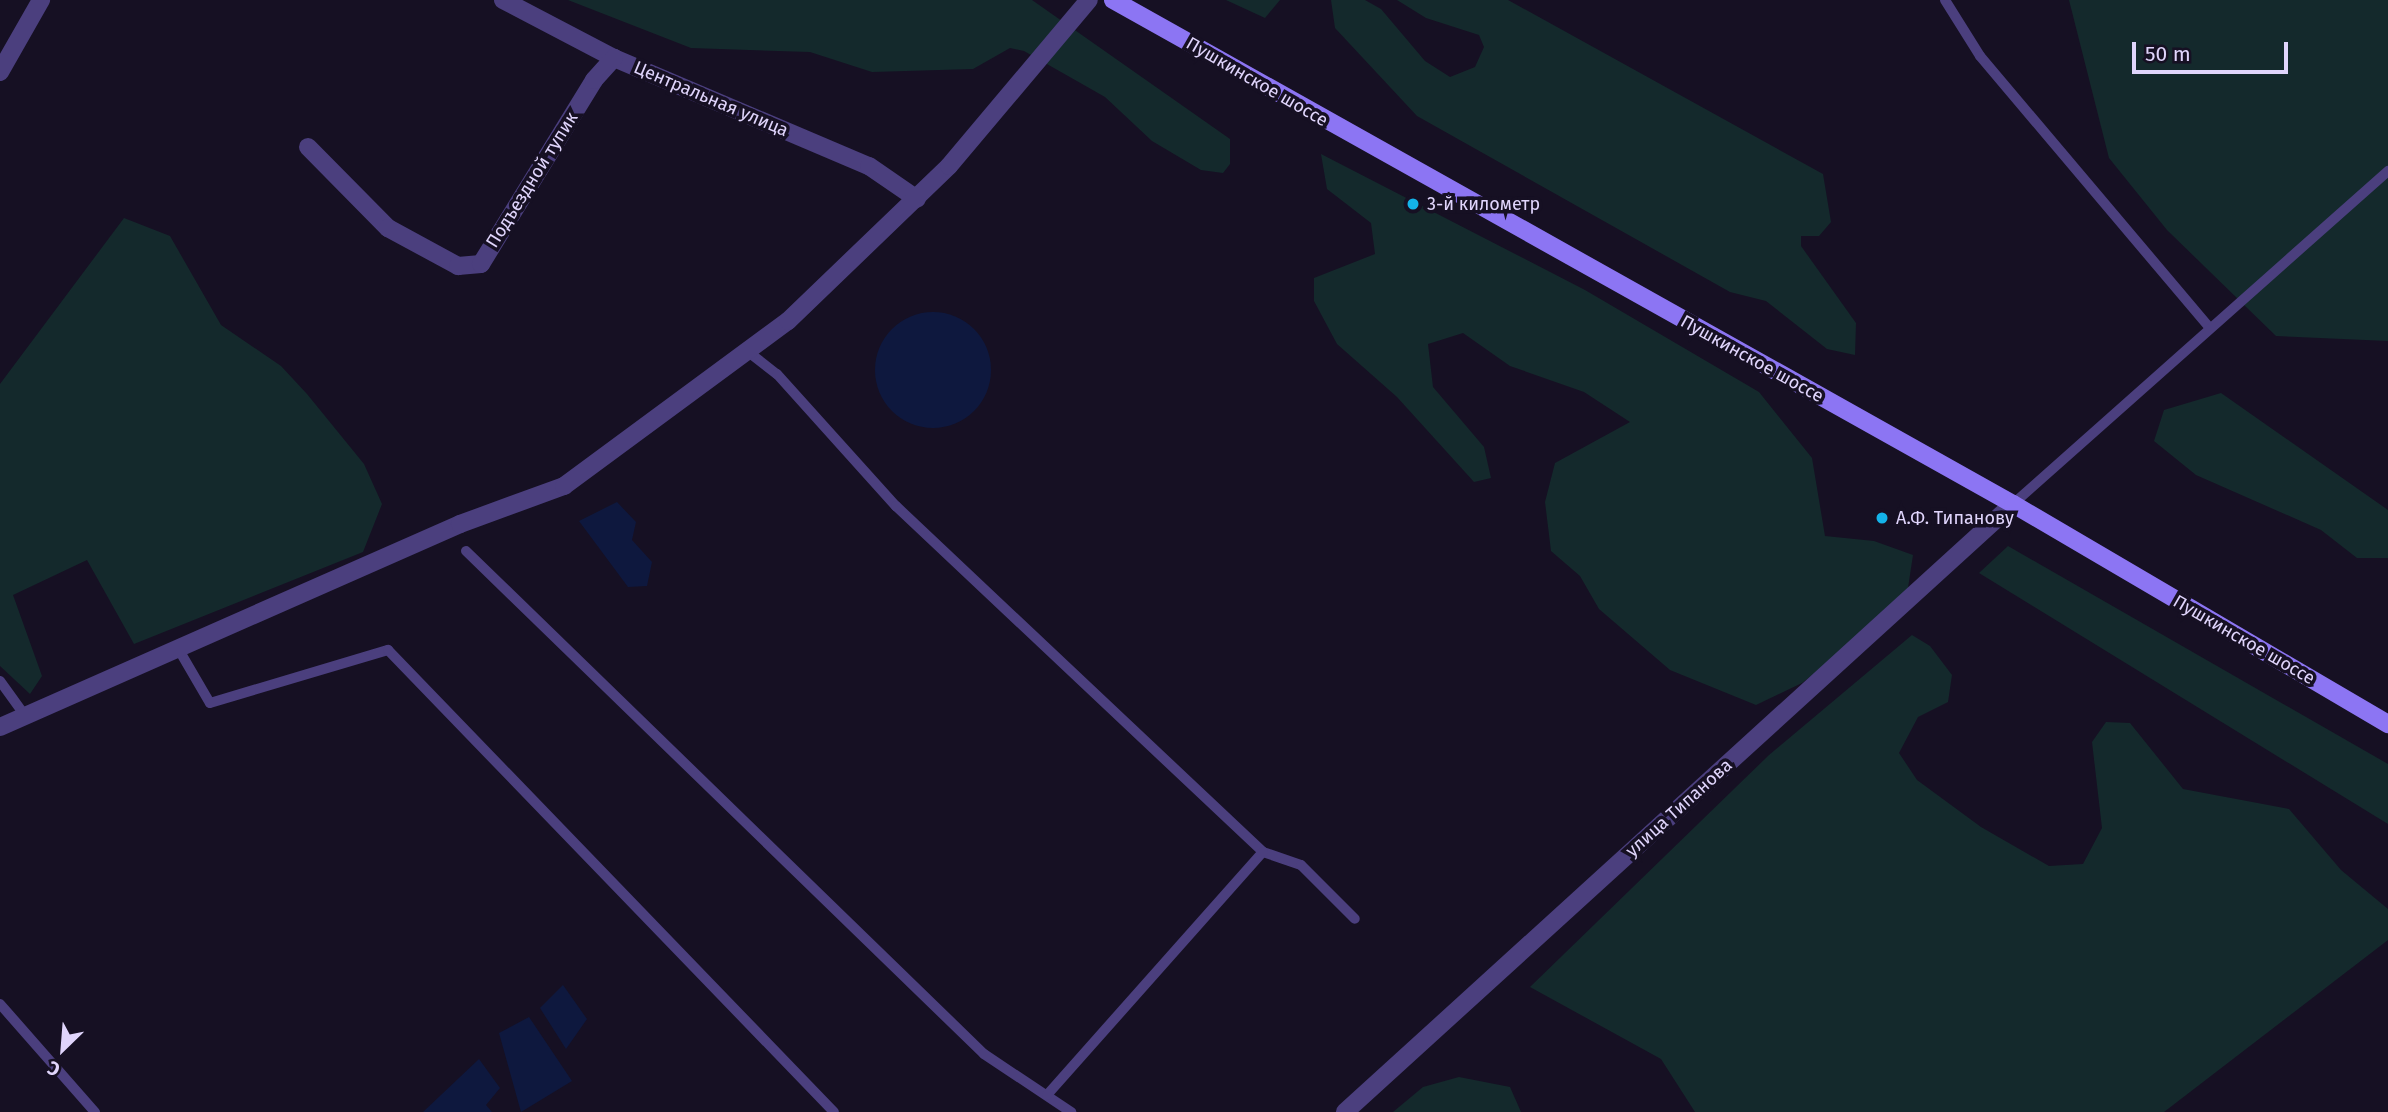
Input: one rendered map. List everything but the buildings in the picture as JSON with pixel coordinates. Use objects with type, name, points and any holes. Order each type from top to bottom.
[{"type":"main road","name":"Пушкинское шоссе","points":[[1112,0],[2013,504],[2388,724]]},
{"type":"street","points":[[0,72],[41,0]]},
{"type":"street","name":"Центральная улица","points":[[503,0],[614,58],[869,166],[917,199]]},
{"type":"street","points":[[0,727],[460,524],[564,486],[751,354],[917,199],[1089,0]]},
{"type":"street","name":"Подъездной тупик","points":[[308,147],[388,228],[458,266],[481,264],[594,79],[614,58]]},
{"type":"street","name":"улица Типанова","points":[[1345,1112],[2013,504]]},
{"type":"lane","points":[[1945,0],[1980,56],[2208,326]]},
{"type":"lane","points":[[2013,504],[2208,326],[2388,171]]},
{"type":"lane","points":[[751,354],[777,374],[897,506],[1263,852],[1301,864],[1355,919]]},
{"type":"lane","points":[[466,551],[984,1054],[1071,1112]]},
{"type":"lane","points":[[179,650],[210,703],[388,650],[834,1112]]},
{"type":"lane","points":[[0,681],[26,717]]},
{"type":"lane","points":[[1047,1095],[1263,852]]},
{"type":"lane","points":[[0,1004],[95,1112]]},
{"type":"green space","points":[[568,0],[1032,0],[1230,139],[1230,164],[1223,173],[1201,170],[1152,141],[1105,97],[1024,51],[1010,48],[973,69],[872,72],[810,52],[691,48]]},
{"type":"green space","points":[[1226,0],[1280,0],[1265,18]]},
{"type":"green space","points":[[1331,0],[1365,0],[1381,9],[1425,61],[1450,77],[1475,67],[1484,47],[1479,35],[1426,18],[1397,0],[1508,0],[1823,174],[1831,222],[1819,236],[1801,236],[1801,246],[1856,323],[1855,355],[1827,349],[1766,301],[1730,292],[1417,116],[1335,28]]},
{"type":"green space","points":[[2069,0],[2388,0],[2388,341],[2276,336],[2167,230],[2109,158]]},
{"type":"green space","points":[[1321,154],[1585,290],[1759,392],[1812,458],[1825,536],[1874,541],[1913,555],[1906,601],[1802,683],[1756,705],[1670,670],[1599,609],[1580,576],[1551,551],[1545,502],[1555,463],[1630,422],[1584,392],[1510,366],[1463,333],[1428,344],[1433,387],[1484,447],[1491,478],[1474,482],[1397,397],[1337,344],[1314,301],[1314,278],[1375,254],[1371,223],[1327,189]]},
{"type":"green space","points":[[124,218],[170,236],[221,325],[281,366],[307,394],[364,464],[382,504],[363,552],[134,644],[87,560],[13,595],[42,676],[30,694],[0,666],[0,384]]},
{"type":"green space","points":[[2221,393],[2388,510],[2388,558],[2357,558],[2321,530],[2196,475],[2154,441],[2164,410]]},
{"type":"green space","points":[[2008,546],[2388,764],[2388,824],[1979,573]]},
{"type":"green space","points":[[1912,635],[1930,646],[1952,675],[1948,702],[1918,717],[1899,753],[1917,780],[1981,827],[2049,866],[2083,864],[2102,828],[2092,742],[2106,722],[2130,723],[2183,789],[2289,809],[2341,870],[2388,909],[2388,940],[2164,1112],[1695,1112],[1661,1059],[1530,987],[1769,755]]},
{"type":"green space","points":[[1459,1077],[1510,1087],[1521,1112],[1393,1112],[1423,1087]]},
{"type":"water","points":[[933,312],[955,316],[974,329],[987,348],[991,370],[987,392],[974,411],[955,424],[933,428],[911,424],[892,411],[879,392],[875,370],[879,348],[892,329],[911,316]]},
{"type":"water","points":[[617,502],[636,522],[632,540],[652,562],[647,586],[628,587],[579,521]]},
{"type":"water","points":[[563,985],[587,1019],[566,1049],[540,1008]]},
{"type":"water","points":[[529,1017],[572,1081],[521,1112],[499,1033]]},
{"type":"water","points":[[479,1059],[500,1088],[486,1105],[492,1112],[423,1112]]},
{"type":"place","name":"3-й километр","points":[[1413,204]]},
{"type":"place","name":"А.Ф. Типанову","points":[[1882,518]]}]
